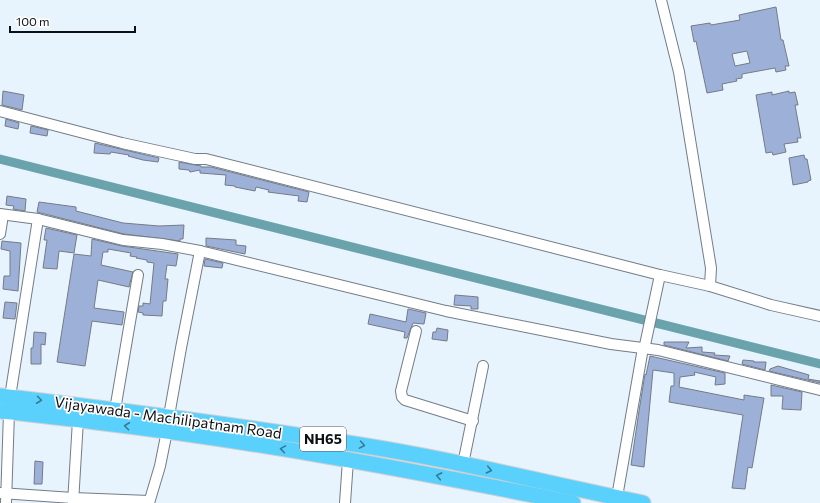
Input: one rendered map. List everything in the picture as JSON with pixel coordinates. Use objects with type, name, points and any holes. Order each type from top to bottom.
[{"type":"highway","name":"Vijayawada - Machilipatnam Road","points":[[5,396],[115,410],[168,424],[573,503]]},
{"type":"highway","name":"Vijayawada - Machilipatnam Road","points":[[4,411],[78,420],[168,424],[354,444],[463,464],[642,503]]},
{"type":"street","points":[[661,0],[679,72],[711,268],[710,286]]},
{"type":"street","points":[[0,111],[122,144],[195,159],[206,159],[299,182],[659,280],[710,286],[771,305],[820,316]]},
{"type":"street","points":[[0,234],[1,214],[38,219],[123,240],[162,244],[200,251],[446,311],[604,343],[644,346],[671,354],[820,390]]},
{"type":"street","points":[[5,396],[38,219]]},
{"type":"street","points":[[4,411],[4,496],[73,501],[149,502],[160,466],[200,251]]},
{"type":"street","points":[[115,410],[138,275]]},
{"type":"street","points":[[617,497],[644,346],[659,280]]},
{"type":"street","points":[[416,331],[401,391],[402,397],[405,400],[473,421]]},
{"type":"street","points":[[463,464],[483,366]]},
{"type":"street","points":[[73,501],[78,420]]},
{"type":"street","points":[[346,503],[348,460]]},
{"type":"building","points":[[776,7],[781,40],[783,40],[789,66],[785,66],[786,70],[776,72],[775,68],[742,74],[742,78],[736,79],[737,81],[722,84],[723,90],[707,93],[696,41],[694,42],[691,26],[710,23],[711,25],[740,20],[739,15]],"holes":[[[747,51],[750,63],[735,66],[732,54]]]},
{"type":"building","points":[[3,91],[24,95],[22,110],[2,105]]},
{"type":"building","points":[[789,91],[789,93],[795,92],[798,105],[795,105],[801,138],[797,138],[798,142],[784,144],[786,152],[773,155],[772,152],[766,153],[756,95],[772,92],[772,95]]},
{"type":"building","points":[[6,119],[19,123],[18,129],[5,126]]},
{"type":"building","points":[[31,126],[48,130],[47,136],[30,133]]},
{"type":"building","points":[[95,143],[159,158],[158,162],[111,152],[110,154],[94,153]]},
{"type":"building","points":[[804,155],[805,159],[807,159],[811,180],[793,185],[789,158]]},
{"type":"building","points":[[179,162],[201,167],[211,167],[309,192],[307,202],[298,201],[299,196],[268,192],[269,190],[256,187],[255,191],[225,185],[226,175],[200,173],[200,170],[190,172],[189,170],[179,169]]},
{"type":"building","points":[[7,196],[26,199],[25,211],[13,209],[14,206],[6,205]]},
{"type":"building","points":[[39,202],[76,207],[76,211],[123,223],[159,226],[184,225],[183,239],[180,239],[180,241],[124,234],[37,212]]},
{"type":"building","points":[[46,228],[77,235],[74,253],[59,251],[57,269],[43,268],[47,240],[44,240]]},
{"type":"building","points":[[206,238],[236,240],[236,245],[246,246],[245,254],[206,246]]},
{"type":"building","points":[[92,239],[122,246],[178,254],[176,266],[167,265],[165,279],[168,279],[166,301],[163,301],[162,316],[143,315],[143,313],[138,312],[139,306],[143,306],[143,303],[150,304],[154,263],[130,256],[131,253],[108,249],[108,252],[103,252],[101,265],[133,272],[129,287],[98,280],[94,308],[124,312],[122,325],[92,321],[85,366],[57,362],[74,254],[91,256]]},
{"type":"building","points":[[2,241],[21,243],[18,291],[3,289],[4,276],[10,276],[10,251],[1,249]]},
{"type":"building","points":[[205,259],[223,263],[222,268],[204,266]]},
{"type":"building","points":[[455,295],[478,297],[478,309],[471,309],[471,306],[454,305]]},
{"type":"building","points":[[5,302],[17,303],[15,319],[3,318]]},
{"type":"building","points":[[408,309],[426,313],[424,324],[413,323],[407,338],[404,338],[405,332],[368,324],[370,314],[406,322]]},
{"type":"building","points":[[437,328],[448,330],[447,341],[432,339],[433,332],[436,332]]},
{"type":"building","points":[[34,332],[46,333],[45,345],[41,344],[41,364],[31,364],[31,348],[33,348]]},
{"type":"building","points":[[664,342],[689,342],[686,348],[702,347],[702,352],[715,353],[714,355],[730,356],[728,361],[664,345]]},
{"type":"building","points":[[650,356],[725,373],[725,384],[715,385],[716,377],[694,372],[695,375],[680,377],[679,387],[744,400],[744,395],[764,398],[752,468],[748,467],[745,489],[732,488],[743,415],[669,402],[671,386],[674,386],[674,373],[653,370],[644,467],[631,465],[645,374],[646,375]]},
{"type":"building","points":[[743,360],[766,362],[765,370],[742,364]]},
{"type":"building","points":[[778,366],[809,375],[808,379],[820,381],[820,383],[769,371],[770,369]]},
{"type":"building","points":[[771,385],[802,392],[801,410],[782,409],[783,396],[771,396]]},
{"type":"building","points":[[35,461],[43,462],[42,484],[34,484]]},
{"type":"waterway","points":[[0,159],[820,364]]}]
